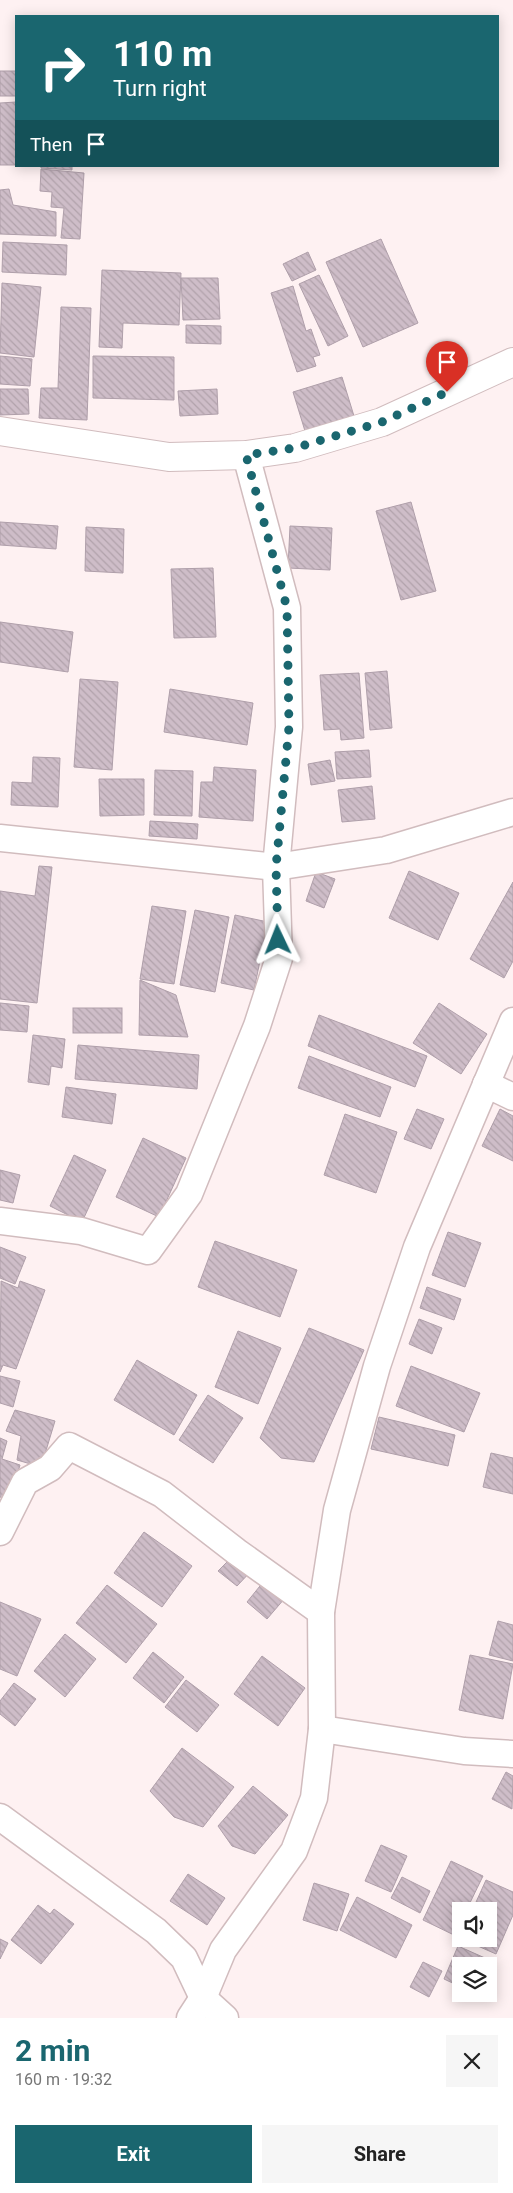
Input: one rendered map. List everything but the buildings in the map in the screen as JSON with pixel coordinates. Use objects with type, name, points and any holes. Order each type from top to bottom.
[{"type":"street","points":[[0,431],[169,457],[246,455],[295,448],[382,422],[513,362]]},
{"type":"street","points":[[0,1221],[81,1231],[148,1250],[189,1194],[258,1026],[279,958],[276,867],[289,727],[287,608],[246,455]]},
{"type":"street","points":[[0,838],[276,867],[386,850],[513,812]]},
{"type":"street","points":[[196,2008],[222,1950],[294,1852],[314,1798],[322,1729],[321,1612],[336,1510],[377,1366],[416,1247],[513,1021]]},
{"type":"street","points":[[486,1084],[513,1097]]},
{"type":"street","points":[[0,1532],[25,1482],[50,1468],[69,1446],[162,1494],[237,1552],[321,1612]]},
{"type":"street","points":[[322,1729],[464,1752],[513,1754]]},
{"type":"street","points":[[0,1817],[156,1931],[184,1958],[196,2008]]},
{"type":"street","points":[[196,2008],[225,2018]]},
{"type":"route","points":[[278,940],[276,867],[289,727],[287,608],[246,455],[295,448],[382,422],[447,392]]}]
